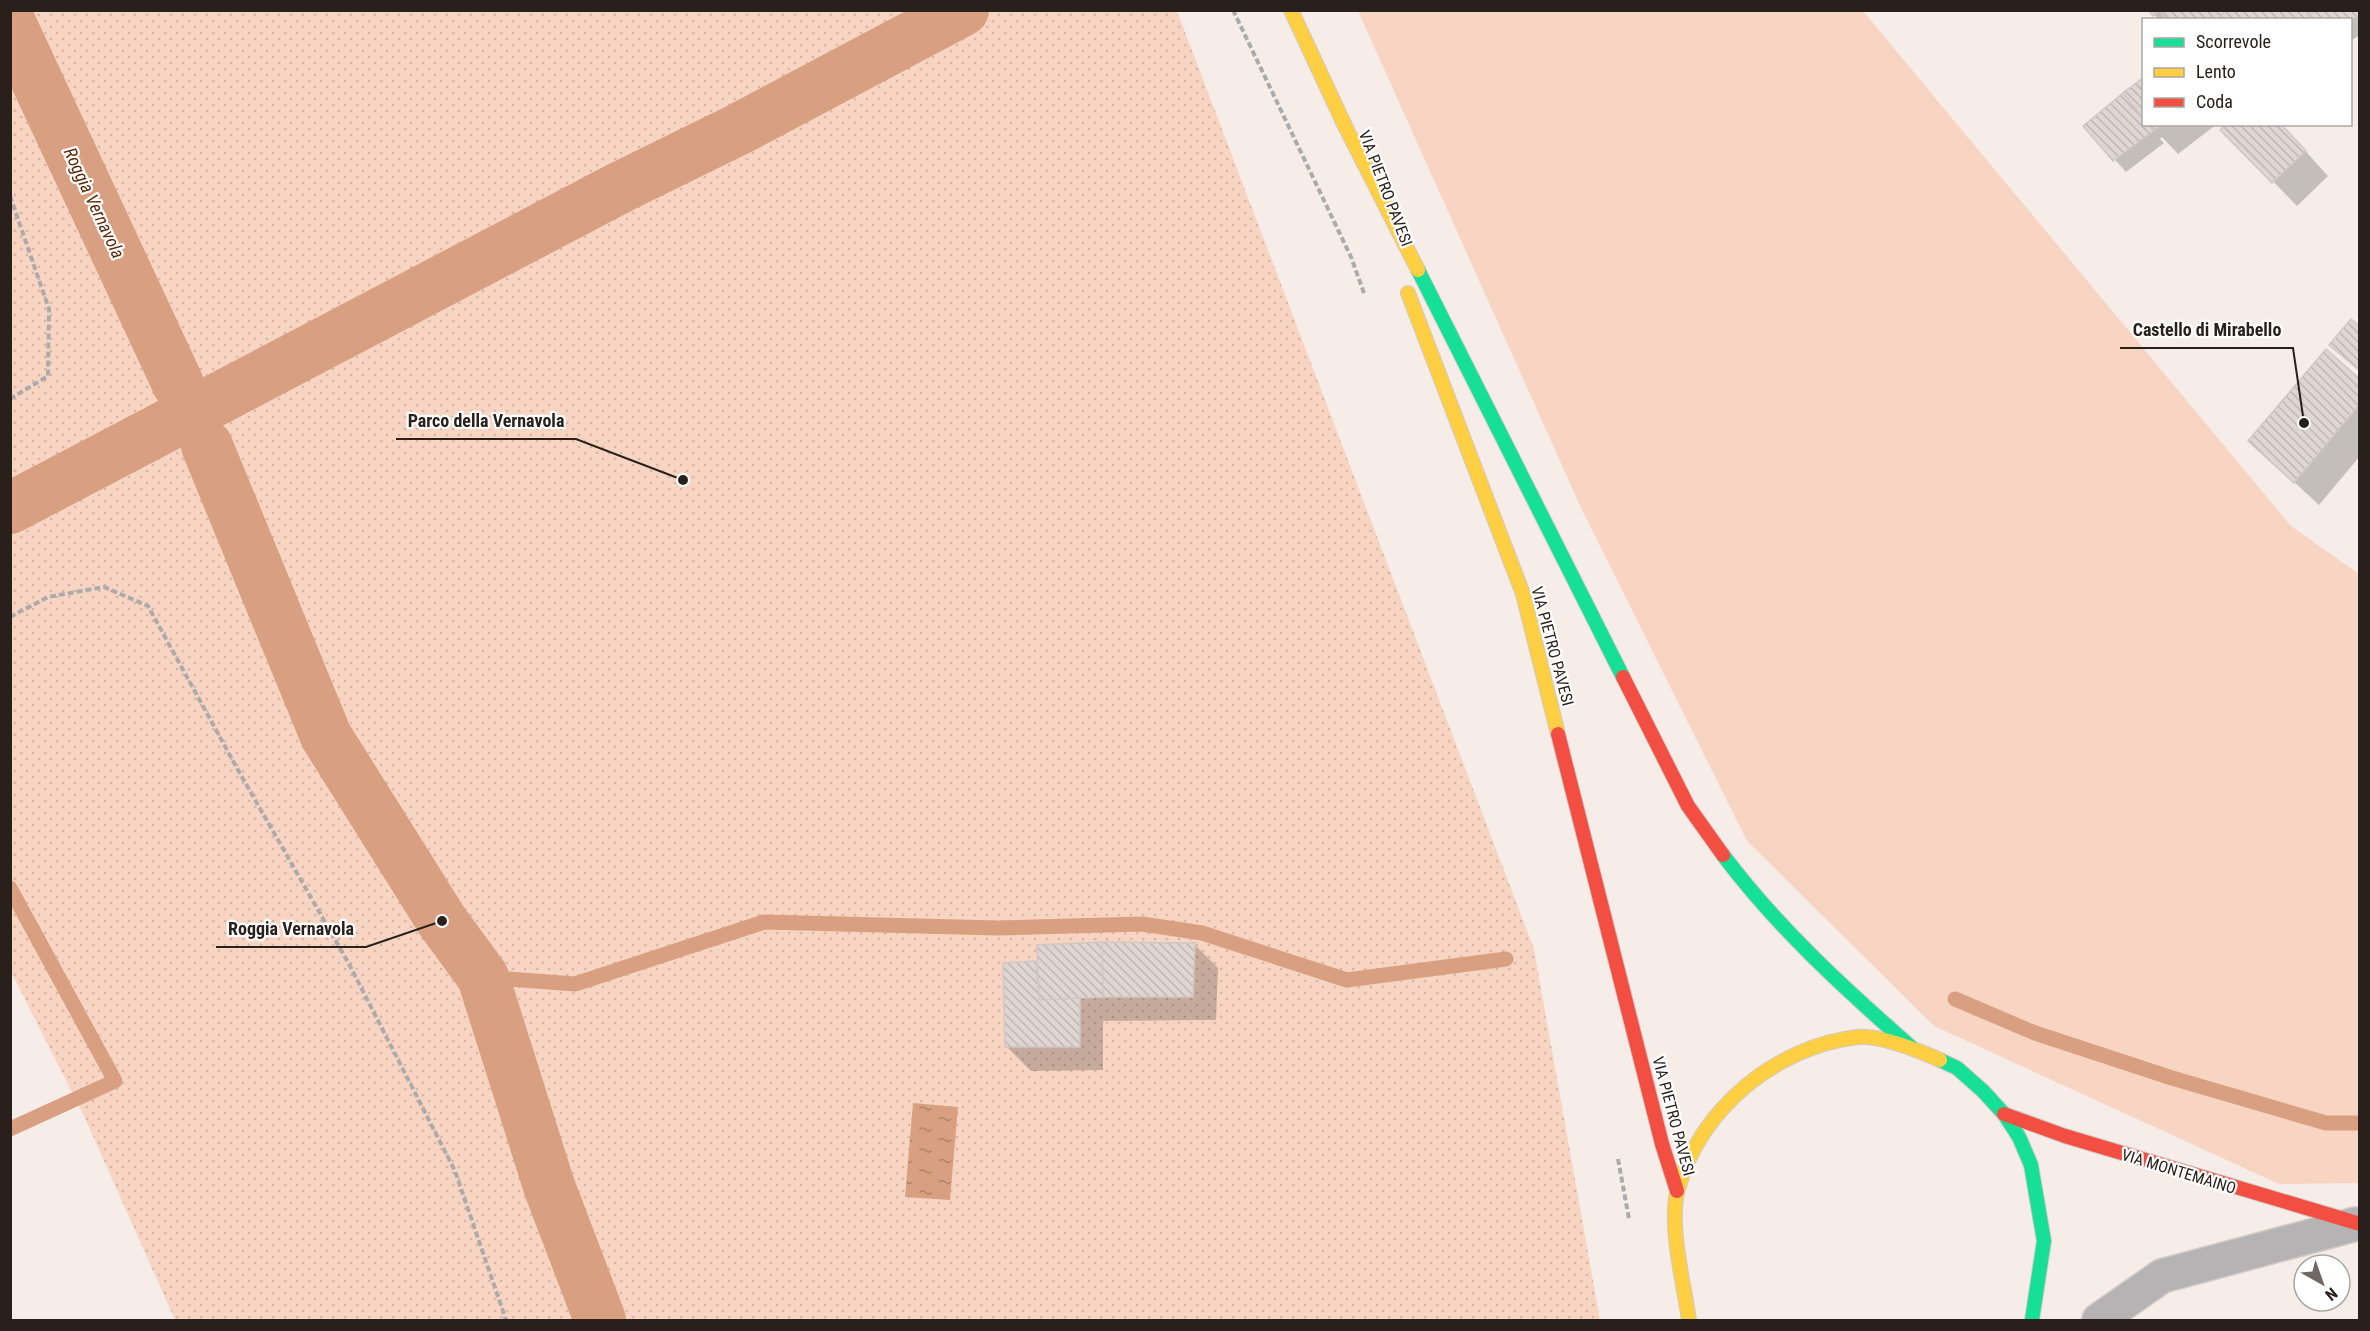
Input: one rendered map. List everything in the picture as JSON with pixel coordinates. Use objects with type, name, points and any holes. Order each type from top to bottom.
[{"type":"street","name":"VIA PIETRO PAVESI","points":[[1291,10],[1345,126],[1688,806],[1743,879],[1804,946],[1860,1002],[1911,1047]]},
{"type":"street","name":"VIA PIETRO PAVESI","points":[[1345,126],[1392,248]]},
{"type":"street","name":"VIA PIETRO PAVESI","points":[[1404,282],[1523,594],[1662,1144],[1677,1191]]},
{"type":"street","name":"VIA MONTEMAINO","points":[[1689,1320],[1675,1227],[1677,1191],[1691,1153],[1718,1112],[1755,1078],[1811,1047],[1860,1036],[1911,1047],[1957,1068],[2004,1114],[2019,1137],[2031,1165],[2044,1241],[2032,1320]]},
{"type":"street","name":"VIA MONTEMAINO","points":[[2004,1114],[2065,1136],[2358,1224]]},
{"type":"street","name":"VIA MONTEMAINO","points":[[2099,1320],[2162,1276],[2358,1224]]},
{"type":"path","points":[[1233,10],[1351,257],[1367,301]]},
{"type":"path","points":[[10,196],[49,309],[48,376],[10,399]]},
{"type":"path","points":[[10,617],[48,597],[104,587],[148,606],[238,770],[349,964],[455,1171],[506,1320]]},
{"type":"path","points":[[1618,1158],[1631,1228]]},
{"type":"shaded area","points":[[11,11],[1177,11],[1534,949],[1600,1320],[175,1320],[84,1116],[11,972]]},
{"type":"shaded area","points":[[1358,11],[1863,11],[2291,526],[2359,574],[2359,1183],[2279,1184],[1934,1026],[1747,841],[1582,510]]},
{"type":"water","points":[[913,1103],[958,1107],[950,1200],[905,1197]]},
{"type":"building","points":[[2148,10],[2226,10],[2218,18],[2165,18],[2160,11],[2153,16]]},
{"type":"building","points":[[2227,10],[2316,10],[2307,18],[2222,18],[2220,16]]},
{"type":"building","points":[[2316,10],[2360,10],[2360,14],[2352,20],[2307,18]]},
{"type":"building","points":[[2142,79],[2142,117],[2123,93]]},
{"type":"building","points":[[2123,93],[2142,117],[2142,126],[2149,126],[2153,131],[2113,161],[2083,126]]},
{"type":"building","points":[[2149,126],[2159,126],[2153,131]]},
{"type":"building","points":[[2224,126],[2283,126],[2306,151],[2272,183],[2220,130]]},
{"type":"building","points":[[2351,319],[2360,326],[2360,371],[2329,345]]},
{"type":"building","points":[[2326,349],[2360,379],[2360,404],[2294,483],[2248,441]]},
{"type":"building","points":[[1102,942],[1103,997],[1039,1000],[1037,945]]},
{"type":"building","points":[[1102,942],[1195,943],[1193,997],[1103,997]]},
{"type":"building","points":[[1036,961],[1039,1000],[1080,998],[1080,1047],[1005,1047],[1003,963]]},
{"type":"waterway","points":[[10,508],[963,10]]},
{"type":"waterway","name":"Roggia Vernavola","points":[[10,23],[178,384]]},
{"type":"waterway","name":"Roggia Vernavola","points":[[207,446],[326,736],[442,921],[483,977],[549,1186],[600,1320]]},
{"type":"waterway","points":[[10,888],[115,1081],[10,1129]]},
{"type":"waterway","points":[[483,977],[575,984],[764,922],[997,928],[1142,924],[1202,933],[1347,980],[1506,959]]},
{"type":"waterway","points":[[1955,999],[2035,1033],[2172,1078],[2326,1123],[2360,1123]]},
{"type":"traffic: fast","points":[[1418,270],[1623,677]]},
{"type":"traffic: fast","points":[[1723,855],[1789,932],[1836,979],[1911,1047]]},
{"type":"traffic: fast","points":[[1940,1060],[1957,1068],[2004,1114],[2019,1137],[2031,1165],[2044,1241],[2032,1320]]},
{"type":"traffic: slow","points":[[1291,10],[1345,126],[1418,270]]},
{"type":"traffic: slow","points":[[1408,293],[1523,594],[1558,734]]},
{"type":"traffic: slow","points":[[1689,1320],[1676,1236],[1675,1203],[1688,1160],[1703,1133],[1723,1109],[1745,1087],[1771,1068],[1798,1053],[1828,1043],[1858,1037],[1877,1038],[1940,1060]]},
{"type":"traffic: jam","points":[[1623,677],[1688,806],[1723,855]]},
{"type":"traffic: jam","points":[[1558,734],[1662,1144],[1677,1191]]},
{"type":"traffic: jam","points":[[2004,1114],[2065,1136],[2360,1224]]},
{"type":"place","name":"Castello di Mirabello","points":[[2304,423]]},
{"type":"place","name":"Parco della Vernavola","points":[[683,480]]},
{"type":"place","name":"Roggia Vernavola","points":[[442,921]]}]
